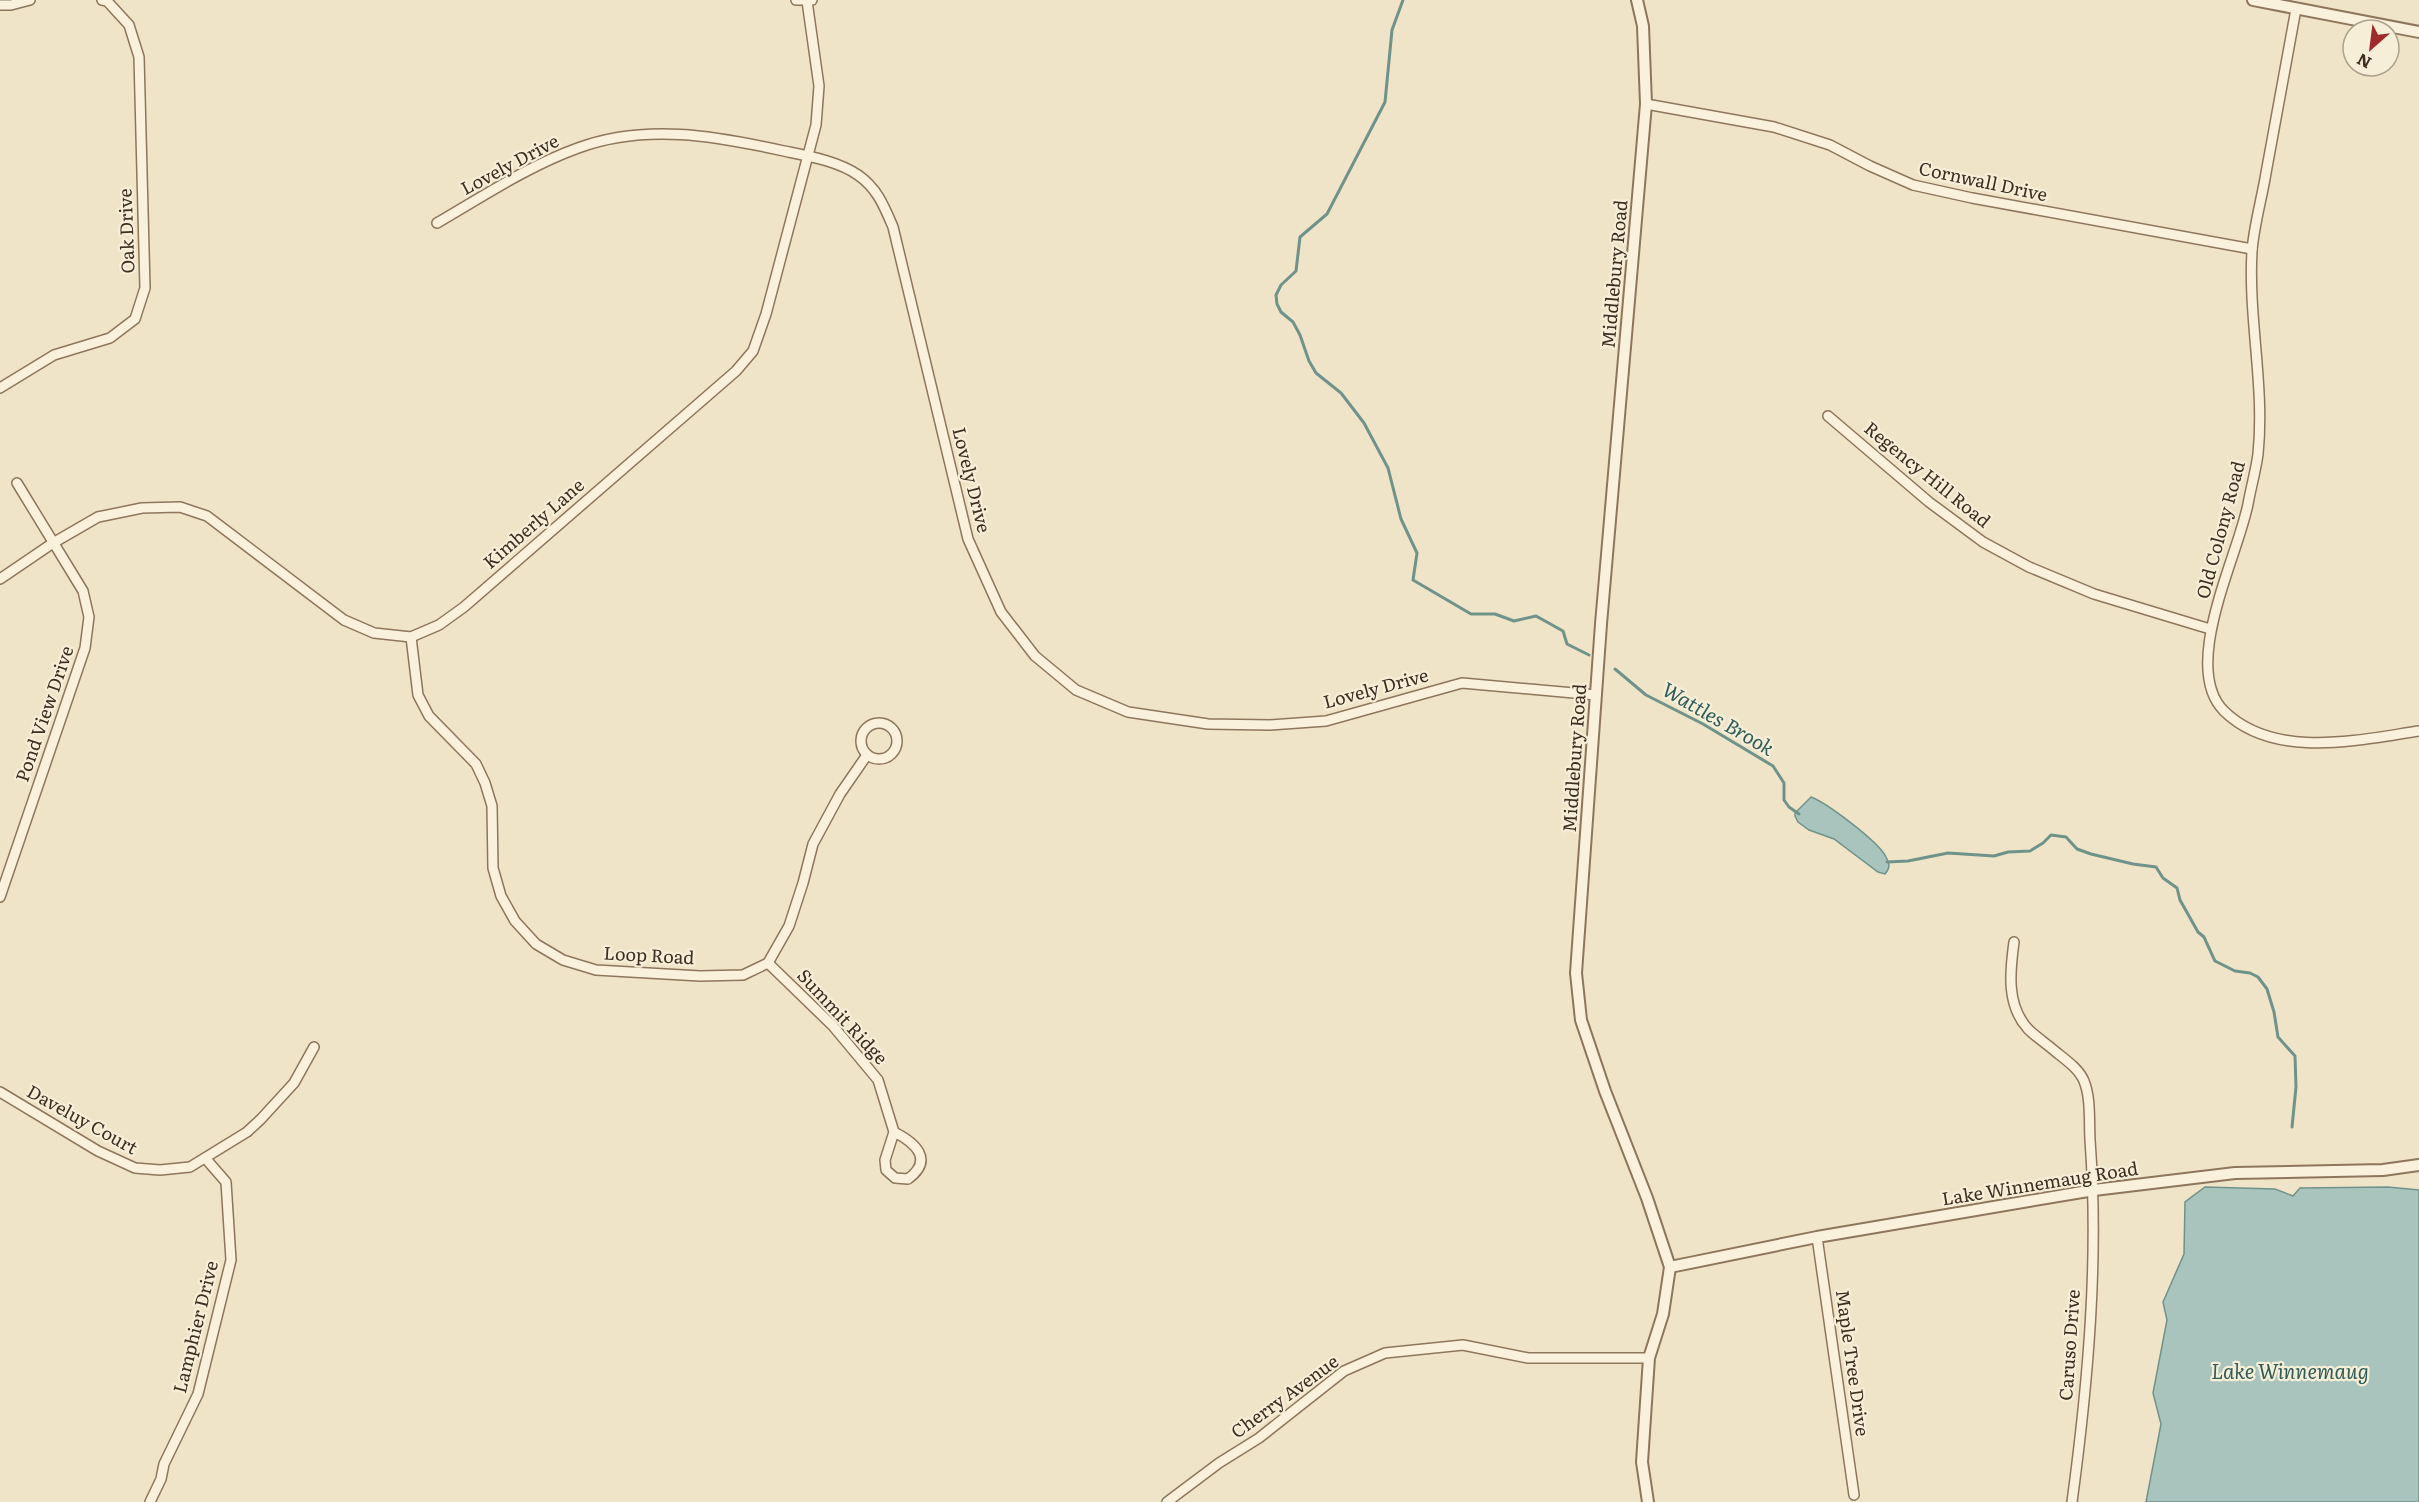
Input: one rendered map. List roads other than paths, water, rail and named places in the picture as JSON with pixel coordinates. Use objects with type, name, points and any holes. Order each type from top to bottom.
[{"type":"street","points":[[0,5],[12,5],[30,0]]},
{"type":"street","name":"Oak Drive","points":[[0,388],[54,355],[110,338],[135,319],[145,288],[139,57],[129,25],[107,1],[102,0]]},
{"type":"street","name":"Kimberly Lane","points":[[0,579],[53,543],[98,517],[142,508],[180,507],[207,516],[344,620],[374,633],[411,637],[439,625],[464,607],[736,370],[753,351],[766,314],[816,125],[819,86],[809,1],[796,0]]},
{"type":"street","name":"Middlebury Road","points":[[1637,0],[1643,26],[1646,104],[1596,695],[1576,973],[1581,1020],[1605,1092],[1647,1197],[1670,1267],[1663,1314],[1649,1358],[1642,1462],[1648,1502]]},
{"type":"street","points":[[2253,0],[2419,32]]},
{"type":"street","name":"Old Colony Road","points":[[2296,9],[2252,249],[2252,304],[2259,397],[2258,454],[2246,515],[2210,629],[2206,666],[2211,688],[2223,710],[2251,731],[2297,743],[2367,739],[2419,731]]},
{"type":"street","name":"Cornwall Drive","points":[[1646,104],[1774,127],[1830,145],[1913,185],[1972,198],[2252,249]]},
{"type":"street","name":"Lovely Drive","points":[[436,223],[537,165],[579,147],[621,136],[669,133],[720,137],[808,156],[857,174],[879,195],[893,227],[968,539],[1000,612],[1035,656],[1076,690],[1128,712],[1209,724],[1270,725],[1326,721],[1462,684],[1596,695]]},
{"type":"street","name":"Regency Hill Road","points":[[1828,416],[1929,502],[1983,542],[2029,567],[2094,594],[2210,629]]},
{"type":"street","name":"Pond View Drive","points":[[0,897],[85,648],[88,617],[83,591],[17,483]]},
{"type":"street","name":"Loop Road","points":[[411,637],[418,695],[429,716],[476,764],[492,806],[493,868],[501,896],[515,921],[536,944],[563,960],[597,970],[700,976],[743,975],[768,963]]},
{"type":"street","points":[[879,723],[895,731],[898,742],[893,753],[883,759],[867,755],[861,744],[863,732],[867,727],[879,723]]},
{"type":"street","points":[[768,963],[789,926],[813,844],[840,794],[867,755]]},
{"type":"street","name":"Caruso Drive","points":[[2014,942],[2010,978],[2013,999],[2018,1012],[2027,1028],[2070,1062],[2084,1081],[2094,1190],[2091,1299],[2078,1458],[2072,1502]]},
{"type":"street","name":"Summit Ridge","points":[[768,963],[833,1026],[878,1080],[894,1132]]},
{"type":"street","name":"Daveluy Court","points":[[0,1092],[98,1151],[135,1168],[160,1170],[190,1167],[247,1132],[261,1119],[294,1083],[314,1047]]},
{"type":"street","points":[[894,1132],[915,1146],[921,1156],[921,1164],[917,1173],[908,1179],[896,1178],[886,1170],[885,1161],[894,1132]]},
{"type":"street","name":"Lamphier Drive","points":[[150,1502],[162,1479],[164,1464],[198,1394],[231,1260],[226,1182],[206,1159]]},
{"type":"street","name":"Lake Winnemaug Road","points":[[1670,1267],[1817,1237],[2094,1190],[2235,1173],[2383,1170],[2419,1165]]},
{"type":"street","name":"Maple Tree Drive","points":[[1817,1237],[1854,1495]]},
{"type":"street","name":"Cherry Avenue","points":[[1167,1502],[1219,1463],[1259,1438],[1344,1371],[1385,1353],[1463,1345],[1528,1358],[1649,1358]]},
{"type":"water","points":[[1811,797],[1840,815],[1874,842],[1888,862],[1889,868],[1885,874],[1878,872],[1834,839],[1809,830],[1798,822],[1795,813]]},
{"type":"water","name":"Lake Winnemaug","points":[[2205,1187],[2275,1189],[2293,1196],[2300,1188],[2388,1187],[2419,1190],[2419,1502],[2146,1502],[2161,1424],[2153,1393],[2167,1320],[2163,1302],[2184,1254],[2185,1202]]},
{"type":"waterway","name":"Wattles Brook","points":[[1403,0],[1392,30],[1385,102],[1327,214],[1300,237],[1296,271],[1281,285],[1276,295],[1277,304],[1281,312],[1293,322],[1316,373],[1341,393],[1364,423],[1388,468],[1401,519],[1417,553],[1413,580],[1471,614],[1495,614],[1514,621],[1536,616],[1563,631],[1567,644],[1589,655]]},
{"type":"waterway","name":"Wattles Brook","points":[[1615,669],[1646,695],[1703,724],[1773,766],[1784,783],[1784,800],[1799,814]]},
{"type":"waterway","name":"Wattles Brook","points":[[1887,862],[1908,861],[1948,853],[1994,856],[2008,852],[2030,851],[2051,835],[2066,837],[2077,849],[2091,854],[2156,867],[2163,878],[2177,888],[2180,900],[2198,932],[2204,937],[2215,961],[2235,971],[2250,973],[2258,977],[2267,989],[2278,1037],[2295,1056],[2296,1087],[2292,1127]]}]
